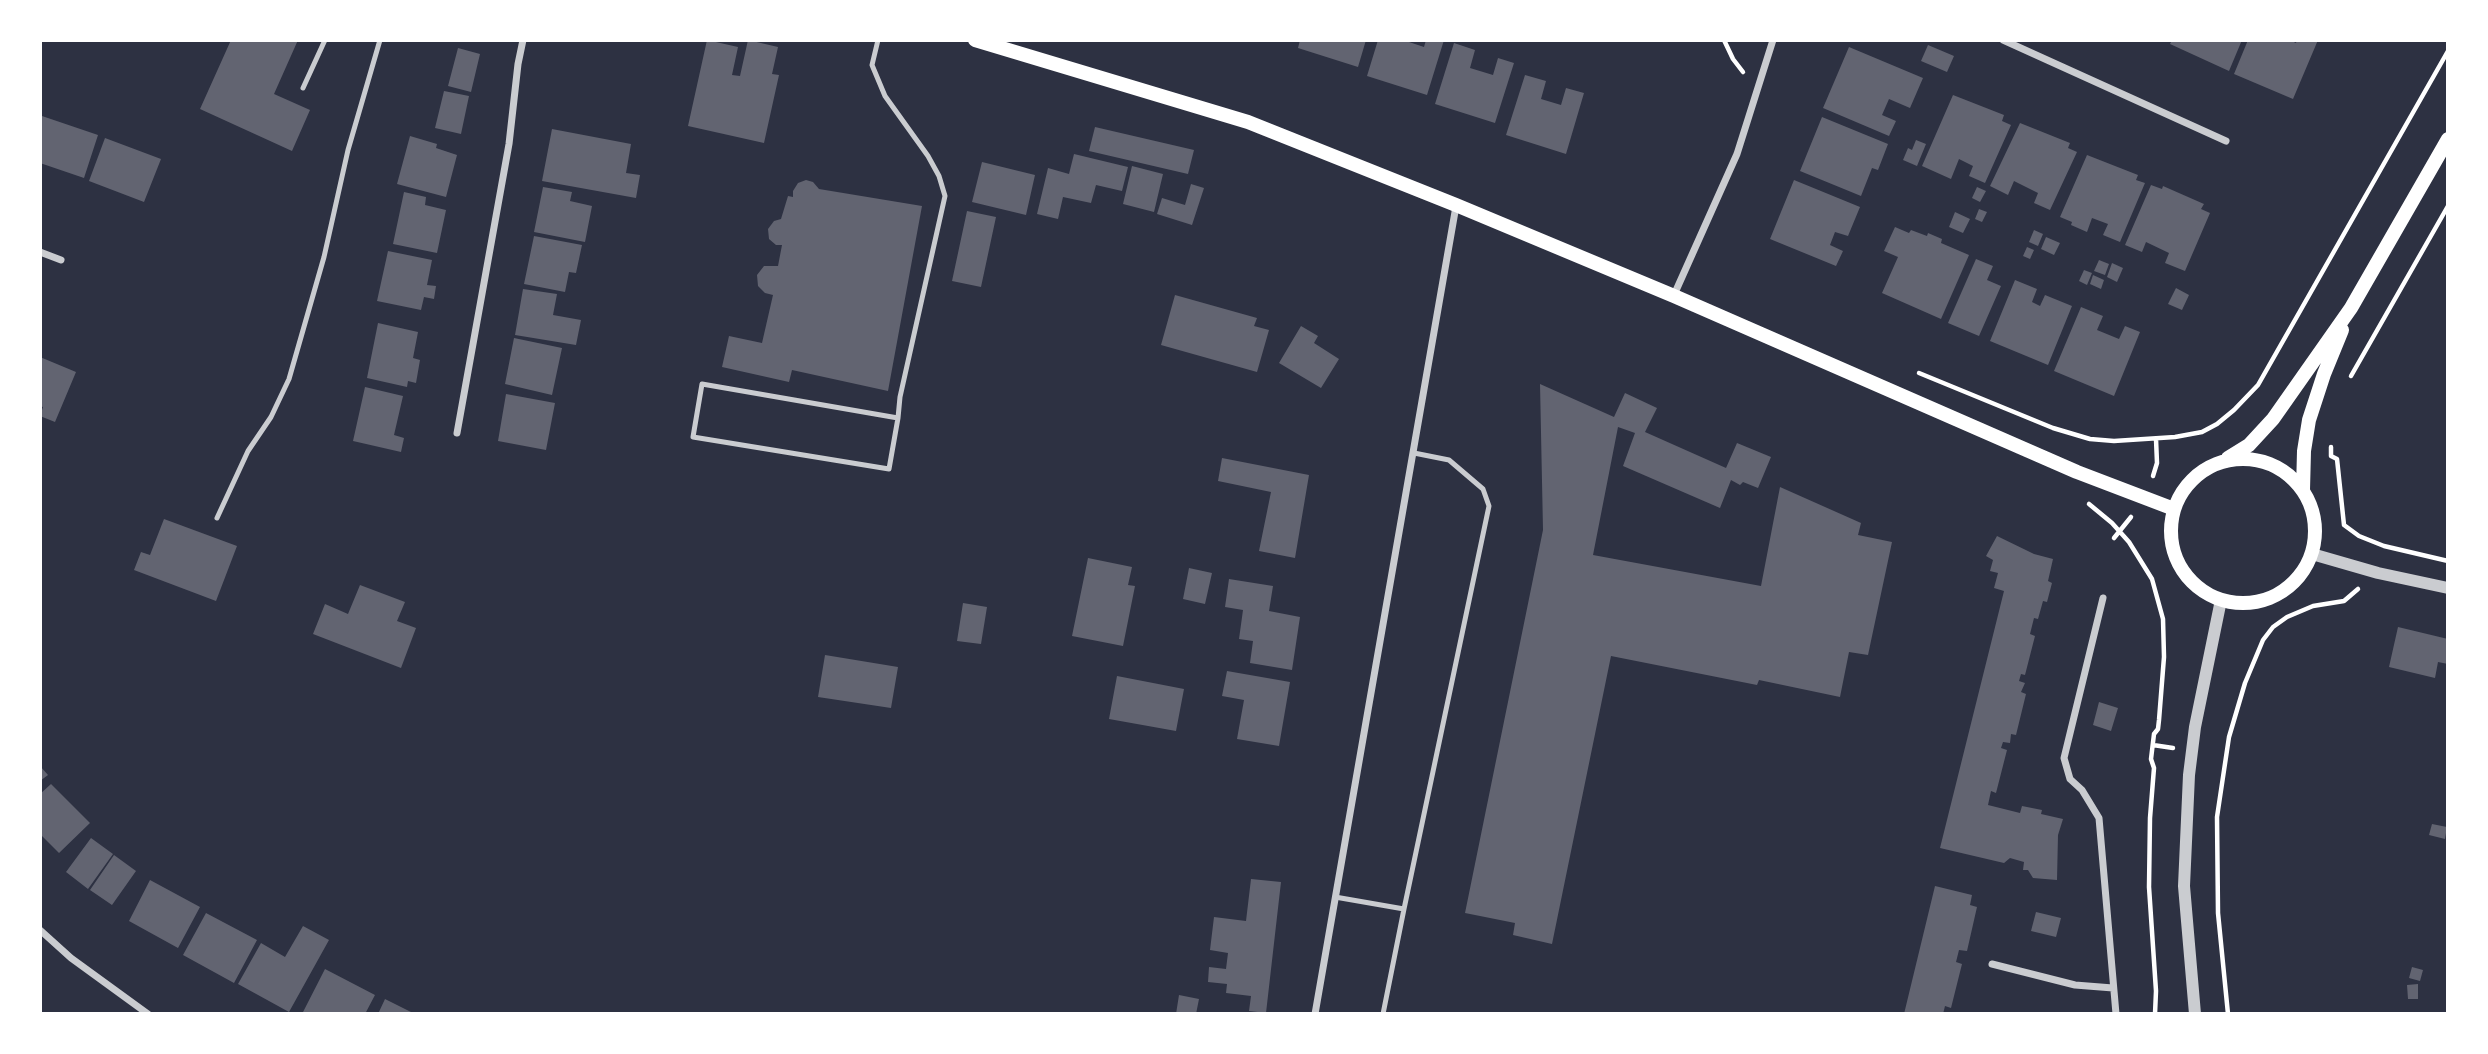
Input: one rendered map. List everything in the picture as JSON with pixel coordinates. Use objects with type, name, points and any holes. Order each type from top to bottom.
[{"type":"main road","points":[[975,40],[1248,122],[1674,296],[2077,472],[2174,509]]},
{"type":"main road","points":[[2222,462],[2245,459],[2268,463],[2287,474],[2303,490],[2313,510],[2316,532],[2312,554],[2302,575],[2286,590],[2266,600],[2244,604],[2221,600],[2201,590],[2185,574],[2175,554],[2171,531],[2174,509],[2185,488],[2201,472],[2249,444],[2271,421],[2351,307],[2448,139]]},
{"type":"main road","points":[[2303,490],[2304,451],[2309,420],[2323,374],[2351,307]]},
{"type":"street","points":[[457,433],[507,157],[517,64],[523,40]]},
{"type":"street","points":[[1674,296],[1737,154],[1773,40]]},
{"type":"street","points":[[2003,40],[2226,141]]},
{"type":"street","points":[[1315,1014],[1456,205]]},
{"type":"street","points":[[40,252],[61,260]]},
{"type":"street","points":[[2312,554],[2378,573],[2448,588]]},
{"type":"street","points":[[2103,598],[2064,758],[2070,779],[2082,790],[2099,818],[2116,1014]]},
{"type":"street","points":[[2195,1014],[2183,886],[2189,775],[2195,727],[2221,600]]},
{"type":"street","points":[[40,930],[71,958],[148,1014]]},
{"type":"street","points":[[1992,964],[2075,985],[2113,988]]},
{"type":"lane","points":[[303,89],[325,40]]},
{"type":"lane","points":[[217,519],[248,451],[271,417],[289,379],[324,257],[348,150],[380,40]]},
{"type":"lane","points":[[878,40],[872,65],[885,96],[929,156],[946,196],[900,397],[898,418],[889,469],[693,437],[702,384],[898,418]]},
{"type":"lane","points":[[1383,1014],[1489,506],[1483,489],[1449,460],[1414,453]]},
{"type":"lane","points":[[1335,897],[1404,909]]},
{"type":"path","points":[[1724,40],[1733,60],[1758,88]]},
{"type":"path","points":[[1919,373],[2053,428],[2090,439],[2114,441],[2165,438],[2202,432],[2234,410],[2258,385],[2448,51]]},
{"type":"path","points":[[2350,379],[2448,206]]},
{"type":"path","points":[[2330,443],[2331,456],[2337,459],[2344,525],[2359,536],[2384,546],[2448,561]]},
{"type":"path","points":[[2083,499],[2112,523],[2129,542],[2152,579],[2160,603],[2164,657],[2158,729],[2154,734],[2151,759],[2154,768],[2150,818],[2155,1014]]},
{"type":"path","points":[[2228,1014],[2220,945],[2217,817],[2225,759],[2245,683],[2263,640],[2273,627],[2287,617],[2313,606],[2344,601]]},
{"type":"path","points":[[2153,745],[2172,748]]},
{"type":"path","points":[[2217,757],[2225,759]]},
{"type":"building","points":[[231,40],[298,40],[274,94],[310,110],[292,151],[200,109]]},
{"type":"building","points":[[707,40],[738,47],[732,75],[740,76],[748,40],[778,47],[772,74],[779,75],[764,143],[688,126]]},
{"type":"building","points":[[1300,40],[1366,40],[1358,67],[1298,48]]},
{"type":"building","points":[[1378,40],[1403,40],[1424,47],[1426,40],[1444,40],[1427,95],[1367,76]]},
{"type":"building","points":[[2172,40],[2242,40],[2229,71],[2170,44]]},
{"type":"building","points":[[2248,40],[2289,40],[2296,43],[2297,40],[2318,40],[2293,99],[2234,74]]},
{"type":"building","points":[[1454,43],[1475,50],[1470,68],[1493,75],[1498,58],[1514,63],[1495,123],[1435,104]]},
{"type":"building","points":[[1928,45],[1954,56],[1947,72],[1921,61]]},
{"type":"building","points":[[1849,47],[1923,78],[1910,108],[1889,99],[1882,115],[1896,121],[1889,136],[1823,108]]},
{"type":"building","points":[[458,48],[480,54],[471,92],[448,86]]},
{"type":"building","points":[[1525,75],[1546,81],[1541,99],[1561,105],[1566,88],[1584,93],[1566,154],[1506,135]]},
{"type":"building","points":[[444,91],[469,96],[461,134],[435,128]]},
{"type":"building","points":[[1953,95],[2004,115],[2002,121],[2011,125],[1985,183],[1969,176],[1973,166],[1959,159],[1951,179],[1922,166]]},
{"type":"building","points":[[42,116],[98,135],[84,178],[40,163]]},
{"type":"building","points":[[1822,117],[1888,144],[1878,170],[1872,168],[1861,196],[1800,171]]},
{"type":"building","points":[[2020,123],[2070,143],[2068,148],[2077,152],[2050,210],[2034,203],[2038,193],[2014,181],[2008,195],[1990,186]]},
{"type":"building","points":[[1095,127],[1194,150],[1188,174],[1089,151]]},
{"type":"building","points":[[552,129],[631,144],[626,173],[640,175],[636,198],[542,181]]},
{"type":"building","points":[[410,136],[437,144],[436,148],[457,155],[446,197],[397,184]]},
{"type":"building","points":[[105,138],[161,159],[144,202],[89,181]]},
{"type":"building","points":[[1916,140],[1926,144],[1917,166],[1903,160],[1908,148],[1912,150]]},
{"type":"building","points":[[1074,154],[1128,167],[1122,191],[1096,185],[1091,203],[1063,197],[1058,219],[1037,214],[1048,168],[1069,174]]},
{"type":"building","points":[[2087,155],[2138,175],[2136,180],[2145,183],[2120,242],[2103,235],[2108,224],[2092,218],[2087,232],[2060,217]]},
{"type":"building","points":[[982,162],[1035,175],[1026,215],[972,202]]},
{"type":"building","points":[[1132,166],[1163,174],[1154,212],[1123,204]]},
{"type":"building","points":[[806,180],[813,182],[819,189],[922,206],[888,391],[792,370],[789,382],[722,367],[729,336],[762,343],[773,295],[765,293],[758,286],[757,275],[764,266],[778,266],[782,245],[776,245],[769,239],[768,229],[774,221],[781,219],[788,196],[793,197],[798,183]]},
{"type":"building","points":[[1794,180],[1860,207],[1848,236],[1835,232],[1830,245],[1843,251],[1836,266],[1770,239]]},
{"type":"building","points":[[1191,184],[1204,188],[1192,225],[1157,214],[1162,198],[1185,205]]},
{"type":"building","points":[[2151,185],[2162,189],[2163,186],[2204,204],[2201,209],[2210,213],[2185,271],[2165,263],[2169,253],[2146,242],[2142,252],[2125,245]]},
{"type":"building","points":[[543,187],[572,192],[570,201],[592,206],[585,242],[534,232]]},
{"type":"building","points":[[1977,187],[1986,191],[1980,202],[1972,198]]},
{"type":"building","points":[[404,192],[426,197],[425,205],[446,210],[437,253],[393,244]]},
{"type":"building","points":[[1979,209],[1987,212],[1982,222],[1975,219]]},
{"type":"building","points":[[967,211],[996,217],[981,287],[952,281]]},
{"type":"building","points":[[1955,212],[1970,219],[1963,233],[1949,227]]},
{"type":"building","points":[[1895,227],[1909,233],[1911,230],[1927,236],[1928,233],[1942,239],[1941,243],[1969,255],[1941,319],[1882,293],[1898,257],[1884,251]]},
{"type":"building","points":[[2034,230],[2043,234],[2038,246],[2029,242]]},
{"type":"building","points":[[534,236],[582,245],[576,273],[569,272],[565,292],[524,284]]},
{"type":"building","points":[[2046,237],[2060,243],[2054,255],[2041,249]]},
{"type":"building","points":[[2027,247],[2034,250],[2030,259],[2023,256]]},
{"type":"building","points":[[388,251],[432,260],[427,285],[436,286],[434,299],[424,297],[421,310],[377,301]]},
{"type":"building","points":[[1976,259],[1993,266],[1987,280],[2001,286],[1979,336],[1948,323]]},
{"type":"building","points":[[2099,260],[2109,264],[2105,275],[2094,271]]},
{"type":"building","points":[[2112,263],[2123,268],[2117,282],[2107,277]]},
{"type":"building","points":[[2084,270],[2092,273],[2087,285],[2079,281]]},
{"type":"building","points":[[2093,275],[2104,280],[2101,289],[2090,284]]},
{"type":"building","points":[[2015,280],[2037,289],[2032,302],[2040,306],[2045,295],[2072,306],[2048,365],[1990,341]]},
{"type":"building","points":[[2176,288],[2189,295],[2182,310],[2168,304]]},
{"type":"building","points":[[523,289],[557,294],[553,315],[581,320],[576,345],[515,335]]},
{"type":"building","points":[[1175,295],[1257,318],[1254,326],[1269,330],[1257,372],[1161,345]]},
{"type":"building","points":[[2081,307],[2103,316],[2097,330],[2119,339],[2125,326],[2140,332],[2114,396],[2054,371]]},
{"type":"building","points":[[378,323],[418,332],[413,358],[420,360],[416,383],[408,381],[407,387],[367,378]]},
{"type":"building","points":[[1301,326],[1318,336],[1314,343],[1339,359],[1321,388],[1279,363]]},
{"type":"building","points":[[514,338],[562,348],[552,395],[505,384]]},
{"type":"building","points":[[40,357],[76,372],[55,422],[40,416],[43,407],[40,406]]},
{"type":"building","points":[[1540,384],[1614,417],[1625,393],[1657,408],[1645,432],[1726,468],[1737,443],[1771,457],[1758,488],[1743,482],[1740,485],[1731,480],[1720,508],[1623,466],[1635,433],[1618,427],[1593,555],[1761,586],[1780,487],[1861,523],[1858,535],[1892,542],[1868,655],[1849,652],[1840,697],[1759,680],[1757,685],[1611,656],[1552,944],[1513,935],[1515,923],[1465,913],[1543,530]]},
{"type":"building","points":[[365,387],[403,396],[394,435],[404,438],[401,452],[353,441]]},
{"type":"building","points":[[506,394],[555,403],[546,450],[498,441]]},
{"type":"building","points":[[1222,458],[1309,475],[1295,558],[1259,551],[1271,492],[1218,481]]},
{"type":"building","points":[[164,519],[237,546],[216,601],[134,570],[141,552],[150,555]]},
{"type":"building","points":[[1997,536],[2034,554],[2053,559],[2048,581],[2052,583],[2047,602],[2043,601],[2038,619],[2034,618],[2030,634],[2035,636],[2025,675],[2021,674],[2019,681],[2025,683],[2021,692],[2026,694],[2016,735],[2011,734],[2010,743],[2003,742],[2001,748],[2007,750],[1996,793],[1991,791],[1988,805],[2020,813],[2022,806],[2042,810],[2041,814],[2063,819],[2058,835],[2057,880],[2033,878],[2028,870],[2023,870],[2024,862],[2010,858],[2004,863],[1940,848],[2004,591],[1994,588],[1998,573],[1990,571],[1993,560],[1986,556]]},
{"type":"building","points":[[1088,558],[1132,567],[1128,585],[1135,586],[1123,646],[1072,636]]},
{"type":"building","points":[[1189,568],[1212,573],[1205,604],[1183,599]]},
{"type":"building","points":[[1229,579],[1273,586],[1269,611],[1300,617],[1292,670],[1250,663],[1253,641],[1239,639],[1243,610],[1225,607]]},
{"type":"building","points":[[360,585],[405,602],[397,621],[416,628],[401,668],[313,634],[325,604],[348,614]]},
{"type":"building","points":[[963,603],[987,607],[981,644],[957,641]]},
{"type":"building","points":[[2398,627],[2448,639],[2448,664],[2438,662],[2435,678],[2389,667]]},
{"type":"building","points":[[825,655],[898,667],[891,708],[818,697]]},
{"type":"building","points":[[1227,671],[1290,682],[1279,746],[1237,739],[1244,700],[1222,696]]},
{"type":"building","points":[[1117,676],[1184,689],[1176,731],[1109,719]]},
{"type":"building","points":[[2099,702],[2118,708],[2111,731],[2093,725]]},
{"type":"building","points":[[40,766],[48,775],[40,781]]},
{"type":"building","points":[[51,784],[90,823],[59,853],[40,834],[40,794]]},
{"type":"building","points":[[2432,824],[2447,827],[2445,839],[2429,835]]},
{"type":"building","points":[[91,838],[113,854],[88,889],[66,872]]},
{"type":"building","points":[[114,855],[136,871],[112,905],[90,890]]},
{"type":"building","points":[[1251,879],[1281,882],[1266,1013],[1249,1011],[1251,996],[1226,993],[1227,984],[1208,982],[1209,967],[1226,969],[1228,953],[1210,950],[1214,917],[1246,921]]},
{"type":"building","points":[[150,880],[200,907],[178,948],[129,921]]},
{"type":"building","points":[[1935,886],[1972,895],[1970,905],[1977,907],[1967,951],[1959,950],[1956,962],[1962,964],[1951,1008],[1945,1006],[1943,1014],[1904,1014]]},
{"type":"building","points":[[2036,912],[2061,918],[2056,937],[2031,931]]},
{"type":"building","points":[[206,913],[257,940],[234,983],[183,955]]},
{"type":"building","points":[[303,926],[329,940],[289,1012],[238,984],[261,943],[285,957]]},
{"type":"building","points":[[2412,967],[2423,970],[2420,981],[2409,978]]},
{"type":"building","points":[[325,969],[375,995],[365,1014],[302,1014]]},
{"type":"building","points":[[2418,984],[2418,999],[2408,999],[2407,985]]},
{"type":"building","points":[[1179,995],[1199,999],[1196,1014],[1176,1014]]},
{"type":"building","points":[[385,999],[415,1014],[378,1014]]}]
